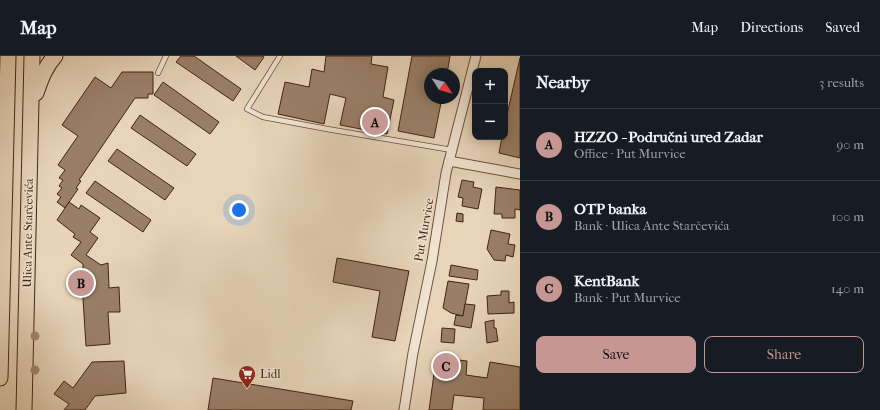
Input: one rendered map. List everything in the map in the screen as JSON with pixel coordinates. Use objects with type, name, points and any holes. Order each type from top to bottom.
[{"type":"main road","name":"Ulica Ante Starčevića","points":[[0,378],[8,56]]},
{"type":"main road","name":"Ulica Ante Starčevića","points":[[24,410],[32,56]]},
{"type":"main road","points":[[31,105],[42,74],[55,56]]},
{"type":"street","name":"Put Murvice","points":[[404,410],[413,352],[432,261],[449,160],[476,56]]},
{"type":"street","points":[[449,160],[520,174]]},
{"type":"lane","points":[[158,73],[166,56]]},
{"type":"lane","points":[[280,56],[247,109],[263,118],[452,150]]},
{"type":"building","points":[[181,56],[194,56],[241,89],[233,101],[176,62]]},
{"type":"building","points":[[236,56],[262,56],[264,57],[255,70]]},
{"type":"building","points":[[326,56],[372,56],[371,64],[388,67],[383,97],[394,100],[387,134],[340,125],[346,98],[330,94],[324,124],[278,114],[285,82],[309,87],[312,69],[324,72]]},
{"type":"building","points":[[412,56],[450,56],[448,68],[424,68],[424,104],[441,104],[434,138],[398,131]]},
{"type":"building","points":[[520,58],[520,158],[499,153],[501,140],[508,140],[508,110]]},
{"type":"building","points":[[122,72],[153,72],[153,94],[148,94],[148,98],[135,98],[79,180],[81,181],[76,188],[78,189],[65,208],[57,202],[61,197],[57,194],[62,188],[59,186],[63,180],[59,178],[65,170],[58,165],[78,136],[62,125],[95,77],[111,88]]},
{"type":"building","points":[[163,82],[219,122],[210,134],[154,95]]},
{"type":"building","points":[[140,115],[196,154],[187,166],[131,128]]},
{"type":"building","points":[[117,149],[174,188],[165,200],[108,161]]},
{"type":"building","points":[[462,180],[474,182],[473,187],[482,189],[478,209],[462,206],[463,198],[458,197]]},
{"type":"building","points":[[95,181],[151,220],[143,232],[86,193]]},
{"type":"building","points":[[496,187],[520,190],[520,210],[515,209],[515,218],[502,218],[502,214],[494,214]]},
{"type":"building","points":[[69,202],[79,209],[81,205],[100,218],[90,232],[98,238],[86,255],[101,265],[108,263],[109,288],[119,287],[120,312],[108,312],[110,344],[86,346],[82,283],[76,282],[77,273],[83,272],[83,264],[71,255],[81,242],[73,237],[75,234],[57,220]]},
{"type":"building","points":[[457,213],[463,214],[463,222],[456,221]]},
{"type":"building","points":[[491,230],[510,234],[508,244],[515,245],[513,257],[506,255],[505,261],[494,260],[487,249]]},
{"type":"building","points":[[337,258],[409,271],[395,341],[372,337],[380,291],[333,282]]},
{"type":"building","points":[[451,265],[478,270],[477,280],[449,276]]},
{"type":"building","points":[[448,281],[469,284],[463,316],[451,313],[443,308]]},
{"type":"building","points":[[501,291],[509,291],[509,303],[514,302],[514,313],[488,314],[487,296],[501,295]]},
{"type":"building","points":[[465,304],[475,305],[471,328],[454,325],[456,315],[463,316]]},
{"type":"building","points":[[494,320],[494,328],[496,328],[498,341],[487,343],[485,322]]},
{"type":"building","points":[[442,328],[455,329],[454,343],[441,342]]},
{"type":"building","points":[[440,358],[467,361],[466,375],[487,378],[490,362],[520,367],[520,410],[483,410],[484,398],[454,395],[452,410],[429,410],[434,374],[438,374]]},
{"type":"building","points":[[124,361],[126,393],[95,396],[85,410],[64,410],[69,404],[54,394],[64,381],[73,388],[92,362]]},
{"type":"building","name":"Lidl","points":[[213,378],[353,401],[351,410],[208,410]]},
{"type":"place","name":"HZZO - Područni ured Zadar","points":[[375,122]]},
{"type":"place","name":"OTP banka","points":[[81,283]]},
{"type":"place","name":"KentBank","points":[[446,366]]},
{"type":"place","name":"Lidl","points":[[247,389]]}]
